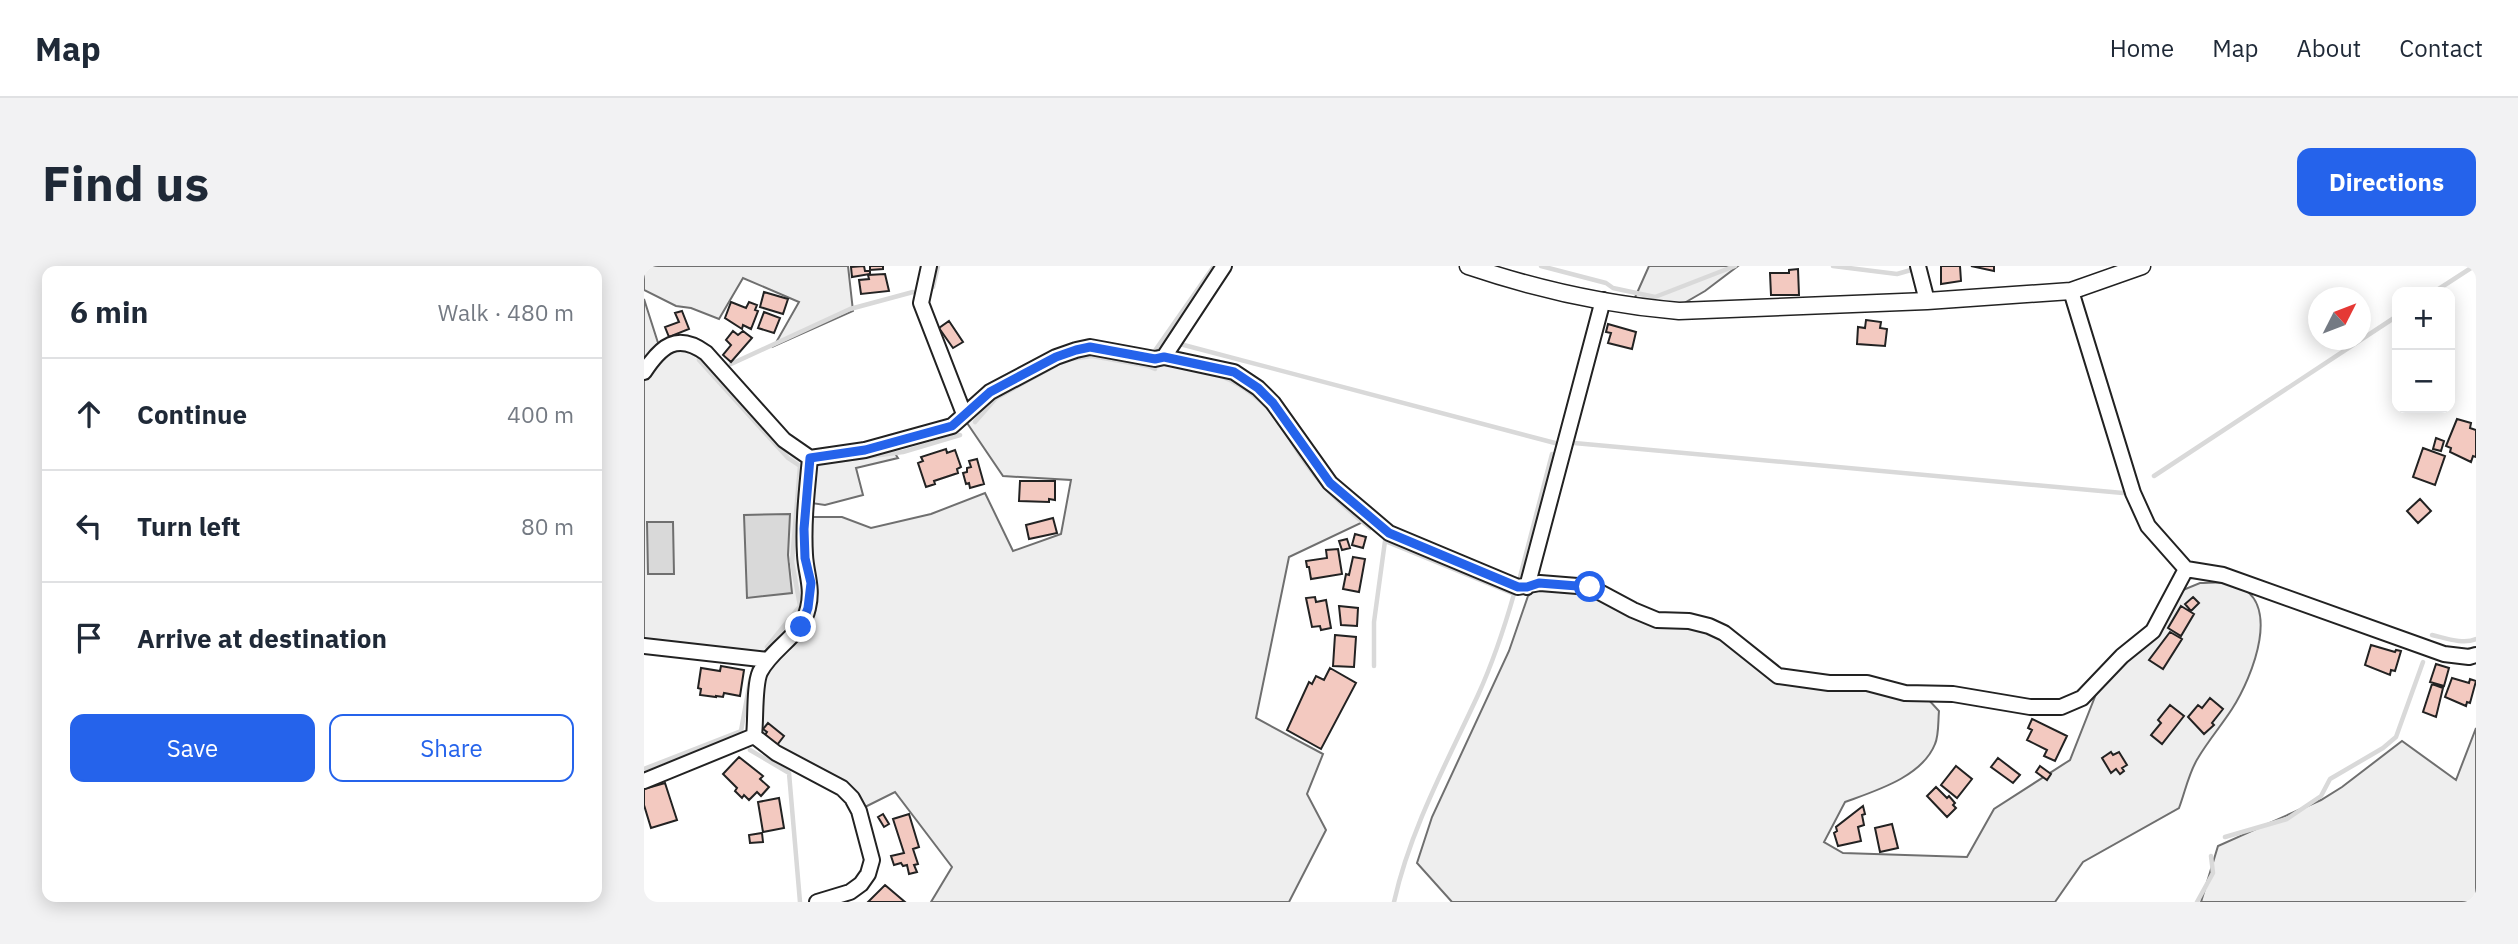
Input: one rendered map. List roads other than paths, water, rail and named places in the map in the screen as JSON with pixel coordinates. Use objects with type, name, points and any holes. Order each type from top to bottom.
[{"type":"street","points":[[929,266],[921,303],[964,414]]},
{"type":"street","points":[[1155,358],[1224,266]]},
{"type":"street","points":[[1468,266],[1509,280],[1642,308],[1679,311],[1927,301],[2071,291],[2141,266]]},
{"type":"street","points":[[1918,266],[1927,301]]},
{"type":"street","points":[[2071,291],[2133,493],[2148,526],[2186,569],[2223,575],[2444,654],[2469,657],[2476,655]]},
{"type":"street","points":[[1527,587],[1603,300]]},
{"type":"street","points":[[644,372],[665,347],[676,342],[696,346],[784,440],[810,458],[865,450],[952,426],[990,392],[1056,357],[1090,347],[1234,372],[1258,388],[1273,403],[1330,483],[1389,533],[1518,587],[1539,583],[1590,587],[1657,620],[1689,621],[1709,626],[1724,633],[1778,676],[1829,683],[1867,683],[1905,693],[1954,694],[2030,707],[2061,707],[2082,698],[2122,656],[2152,631],[2186,569]]},
{"type":"street","points":[[754,736],[759,674],[774,652],[801,627],[808,608],[811,583],[805,558],[804,529],[810,458]]},
{"type":"street","points":[[644,646],[768,660]]},
{"type":"street","points":[[644,781],[754,736]]},
{"type":"street","points":[[754,736],[776,753],[842,788],[859,811],[872,860],[868,874],[861,884],[850,892],[817,902]]},
{"type":"waterway","points":[[933,287],[938,266]]},
{"type":"waterway","points":[[1070,359],[1092,356],[1148,366],[1154,352],[1214,266]]},
{"type":"waterway","points":[[1541,266],[1606,283],[1613,288],[1655,297],[1735,266]]},
{"type":"waterway","points":[[1833,266],[1897,274],[1911,270]]},
{"type":"waterway","points":[[2442,287],[2474,266]]},
{"type":"waterway","points":[[731,364],[850,309],[913,292]]},
{"type":"waterway","points":[[2154,476],[2392,319]]},
{"type":"waterway","points":[[1180,344],[1555,443]]},
{"type":"waterway","points":[[699,360],[788,458],[800,466],[792,562],[800,606],[767,647]]},
{"type":"waterway","points":[[975,422],[996,398],[1056,365]]},
{"type":"waterway","points":[[1148,366],[1155,369]]},
{"type":"waterway","points":[[1220,376],[1247,390],[1270,410]]},
{"type":"waterway","points":[[834,461],[903,452],[960,435]]},
{"type":"waterway","points":[[1289,437],[1325,487],[1370,528]]},
{"type":"waterway","points":[[1574,443],[2123,493]]},
{"type":"waterway","points":[[1520,577],[1552,454]]},
{"type":"waterway","points":[[1374,666],[1374,622],[1385,541],[1514,594],[1483,683],[1419,823],[1394,902]]},
{"type":"waterway","points":[[2432,635],[2460,641],[2476,639]]},
{"type":"waterway","points":[[2225,837],[2287,819],[2321,796],[2330,779],[2383,748],[2396,737],[2423,662]]},
{"type":"waterway","points":[[644,769],[741,731],[755,664]]},
{"type":"waterway","points":[[750,750],[789,773],[800,902]]},
{"type":"waterway","points":[[2197,902],[2213,873],[2211,856]]}]
